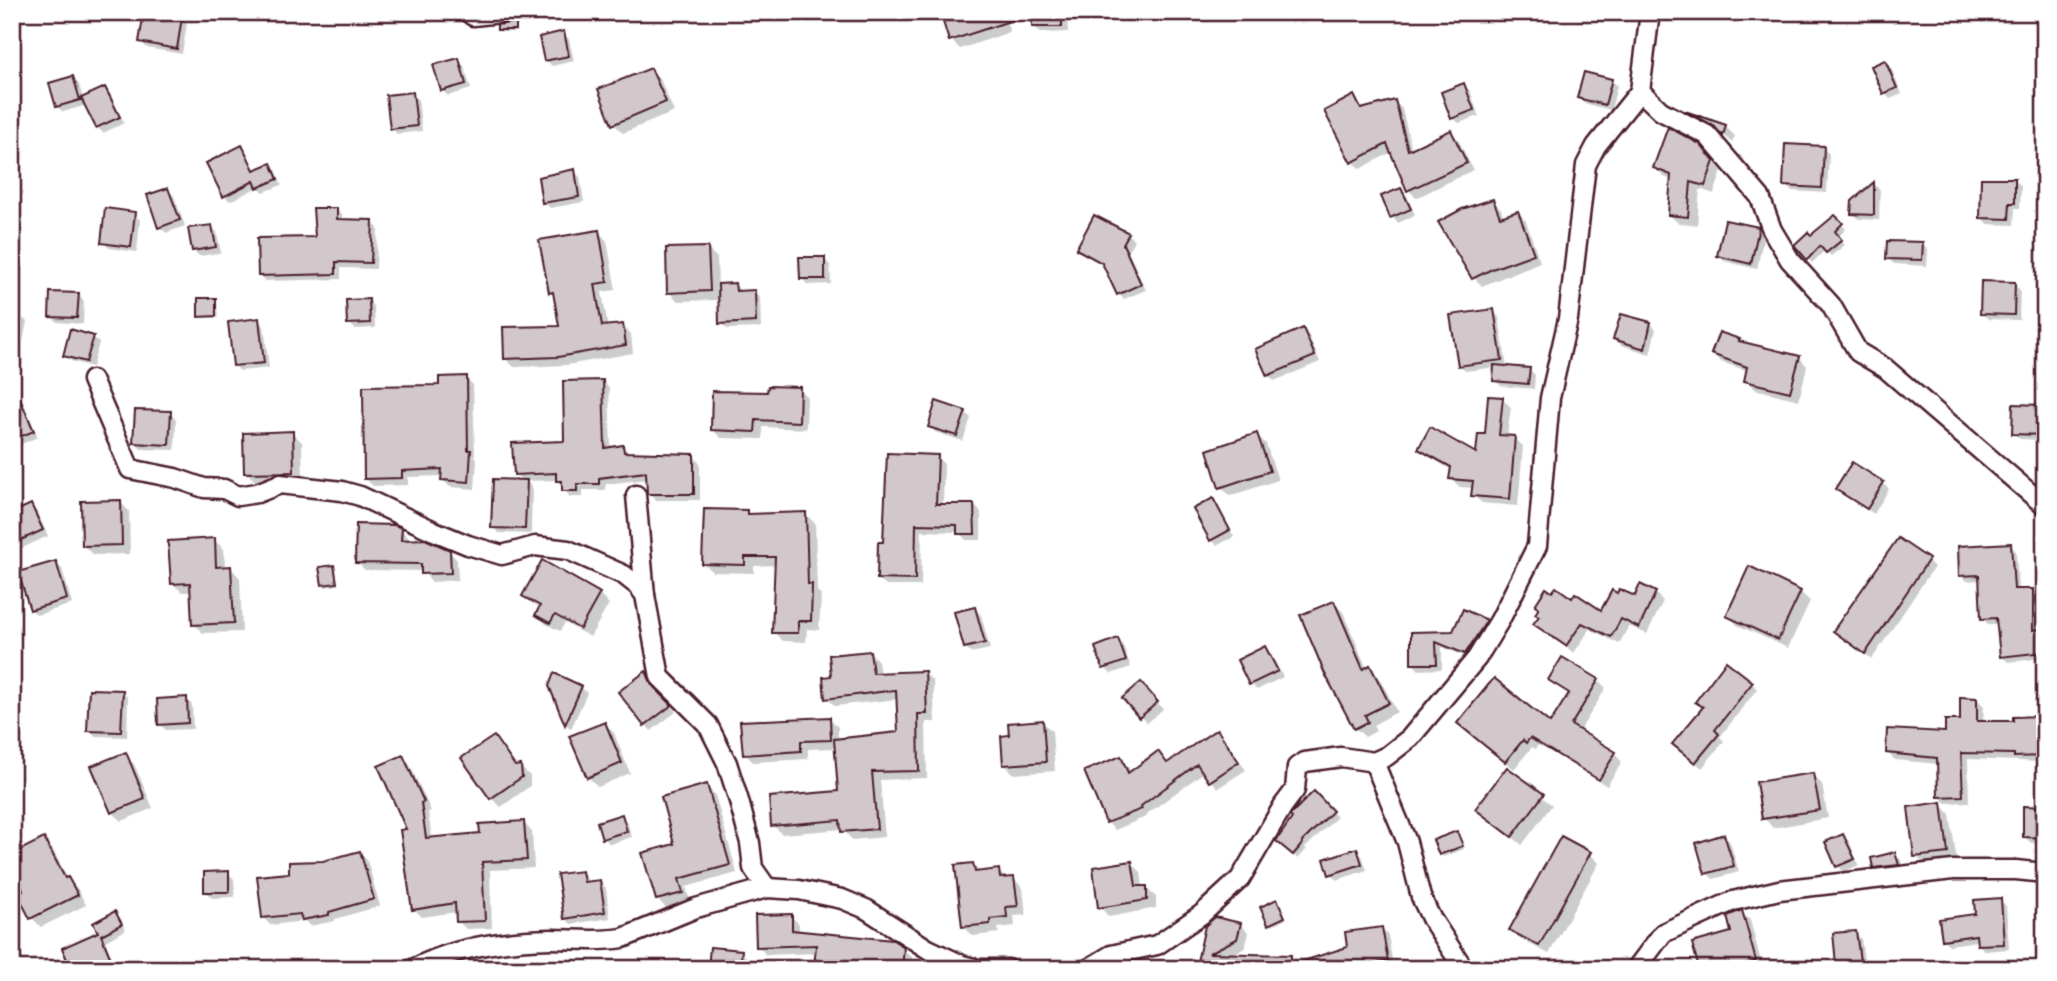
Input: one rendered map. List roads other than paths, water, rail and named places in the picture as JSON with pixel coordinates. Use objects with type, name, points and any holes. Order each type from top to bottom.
[{"type":"street","points":[[468,12],[473,16],[510,12]]},
{"type":"street","points":[[1088,969],[1111,955],[1157,945],[1202,914],[1240,879],[1295,790],[1297,767],[1305,762],[1341,757],[1374,761],[1387,756],[1410,738],[1477,658],[1500,620],[1537,546],[1550,398],[1567,319],[1586,165],[1596,146],[1640,91],[1650,12]]},
{"type":"street","points":[[1640,91],[1661,111],[1707,135],[1760,197],[1772,230],[1790,260],[1831,305],[1858,352],[1885,368],[2045,506]]},
{"type":"street","points":[[92,380],[130,469],[175,478],[204,488],[224,489],[238,496],[257,493],[280,484],[342,491],[360,496],[468,545],[502,555],[535,546],[568,550],[624,575],[645,595]]},
{"type":"street","points":[[636,495],[645,595],[660,677],[708,725],[727,764],[739,801],[750,843],[753,868],[767,888]]},
{"type":"street","points":[[1374,761],[1407,842],[1421,897],[1431,918],[1464,969]]},
{"type":"street","points":[[1636,969],[1663,933],[1733,901],[1779,890],[1953,870],[2045,873]]},
{"type":"street","points":[[412,969],[433,958],[500,943],[623,938],[696,908],[767,888],[821,893],[842,899],[866,909],[946,958],[978,968],[1008,969]]}]
